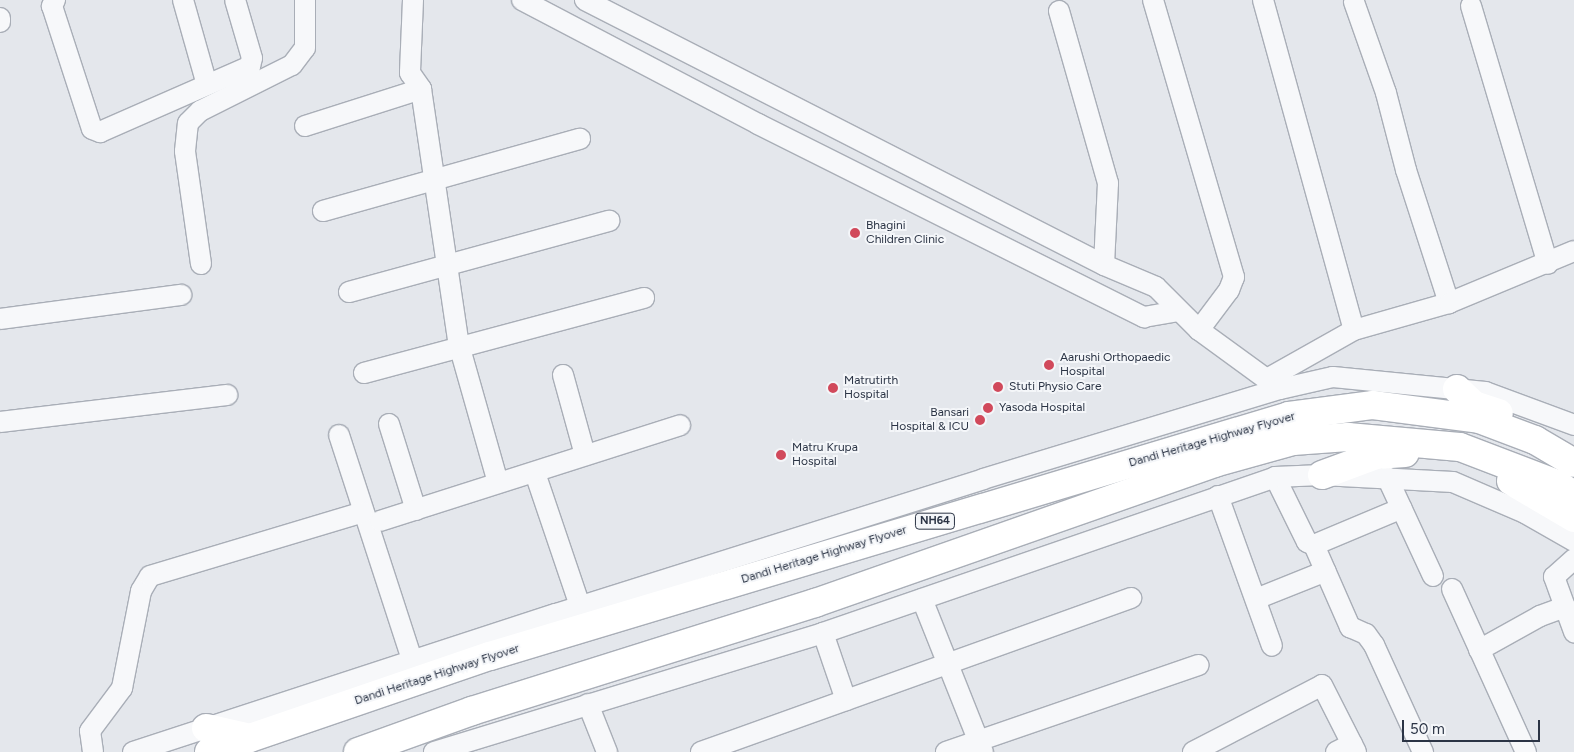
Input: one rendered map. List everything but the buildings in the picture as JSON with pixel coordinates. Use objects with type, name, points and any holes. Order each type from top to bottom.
[{"type":"highway","points":[[1457,389],[1479,406],[1544,427],[1574,444]]},
{"type":"highway","name":"Dandi Heritage Highway Flyover","points":[[208,740],[250,738],[490,656],[1289,416],[1373,405],[1479,419],[1535,440],[1574,462]]},
{"type":"highway","name":"Dandi Heritage Highway Flyover","points":[[358,752],[472,711],[807,606],[1214,463],[1293,441],[1348,437],[1460,447],[1557,484],[1574,495]]},
{"type":"highway","points":[[1322,475],[1376,455],[1408,452],[1482,467],[1574,518]]},
{"type":"street","points":[[183,0],[207,86]]},
{"type":"street","points":[[59,2],[92,129],[100,132],[250,66],[252,62],[234,0]]},
{"type":"street","points":[[202,264],[185,151],[188,123],[200,111],[292,65],[305,48],[305,0]]},
{"type":"street","points":[[413,0],[410,73],[422,89],[459,346],[498,483]]},
{"type":"street","points":[[522,0],[640,60],[758,124],[1144,317],[1177,311]]},
{"type":"street","points":[[585,0],[1104,265],[1156,288],[1177,311],[1199,330],[1273,384]]},
{"type":"street","points":[[1153,0],[1234,277],[1229,290],[1199,330]]},
{"type":"street","points":[[1263,0],[1354,330]]},
{"type":"street","points":[[1354,2],[1386,93],[1406,170],[1449,303]]},
{"type":"street","points":[[1471,6],[1548,264]]},
{"type":"street","points":[[1059,11],[1108,183],[1104,265]]},
{"type":"street","points":[[0,15],[0,22]]},
{"type":"street","points":[[640,60],[652,33]]},
{"type":"street","points":[[304,126],[422,89]]},
{"type":"street","points":[[324,211],[435,178],[580,139]]},
{"type":"street","points":[[348,292],[609,221]]},
{"type":"street","points":[[1273,384],[1354,330],[1449,303],[1574,252]]},
{"type":"street","points":[[0,319],[181,294]]},
{"type":"street","points":[[364,373],[459,346],[644,298]]},
{"type":"street","points":[[563,375],[586,454]]},
{"type":"street","points":[[133,752],[208,740],[413,663],[580,606],[1273,384],[1333,377],[1496,394],[1574,425]]},
{"type":"street","points":[[0,422],[227,395]]},
{"type":"street","points":[[389,424],[416,510]]},
{"type":"street","points":[[93,752],[90,731],[122,688],[140,591],[150,576],[372,516],[416,510],[680,425]]},
{"type":"street","points":[[339,435],[372,516],[413,663]]},
{"type":"street","points":[[535,473],[580,606]]},
{"type":"street","points":[[438,751],[823,633],[1275,477],[1322,475],[1453,482],[1468,486],[1525,513],[1574,542]]},
{"type":"street","points":[[1275,477],[1307,542],[1314,545],[1350,627],[1366,634],[1374,645],[1423,752]]},
{"type":"street","points":[[1387,477],[1433,576]]},
{"type":"street","points":[[1218,496],[1272,646]]},
{"type":"street","points":[[1314,545],[1402,508]]},
{"type":"street","points":[[1574,559],[1554,577],[1574,632]]},
{"type":"street","points":[[1256,599],[1326,571]]},
{"type":"street","points":[[1452,588],[1526,752]]},
{"type":"street","points":[[922,598],[981,746]]},
{"type":"street","points":[[701,752],[1131,598]]},
{"type":"street","points":[[1479,650],[1540,616],[1565,607]]},
{"type":"street","points":[[823,633],[846,700]]},
{"type":"street","points":[[946,752],[981,746],[1198,665]]},
{"type":"street","points":[[1193,752],[1320,685],[1326,690],[1348,749]]},
{"type":"street","points":[[588,704],[607,752]]},
{"type":"place","name":"Bhagini Children Clinic","points":[[855,233]]},
{"type":"place","name":"Aarushi Orthopaedic Hospital","points":[[1049,365]]},
{"type":"place","name":"Stuti Physio Care","points":[[998,387]]},
{"type":"place","name":"Matrutirth Hospital","points":[[833,388]]},
{"type":"place","name":"Yasoda Hospital","points":[[988,408]]},
{"type":"place","name":"Bansari Hospital & ICU","points":[[980,420]]},
{"type":"place","name":"Matru Krupa Hospital","points":[[781,455]]}]
